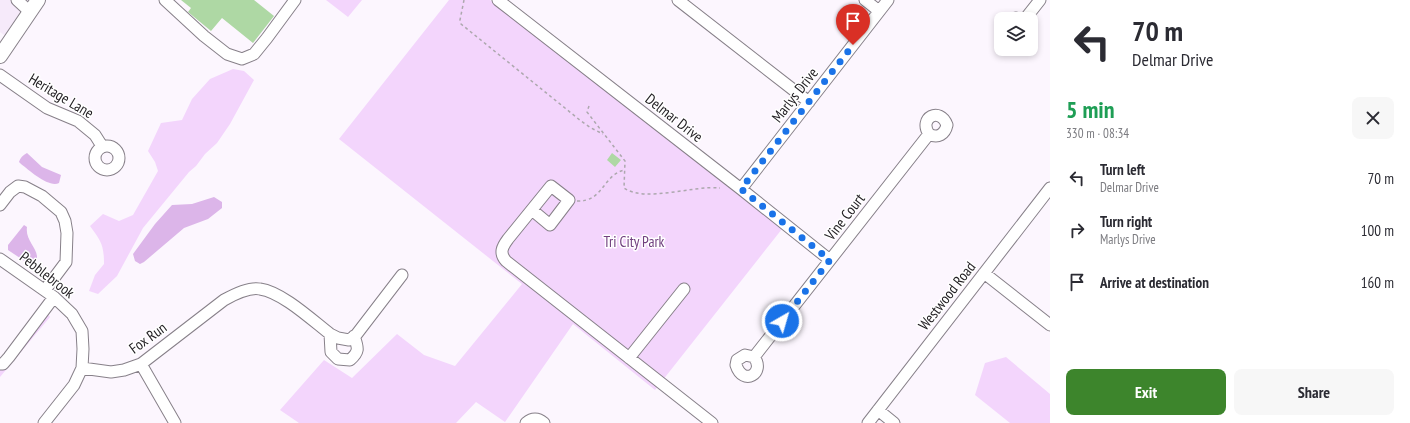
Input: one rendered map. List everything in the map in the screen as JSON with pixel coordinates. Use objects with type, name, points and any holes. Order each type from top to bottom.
[{"type":"main road","points":[[2,49],[38,0]]},
{"type":"street","points":[[14,0],[30,12]]},
{"type":"street","points":[[165,0],[204,36],[227,54],[242,59],[254,54],[268,38],[295,0]]},
{"type":"street","name":"Delmar Drive","points":[[498,0],[830,260]]},
{"type":"street","points":[[678,0],[809,102]]},
{"type":"street","points":[[865,0],[879,11]]},
{"type":"street","name":"Marlys Drive","points":[[741,189],[888,0]]},
{"type":"street","points":[[1031,12],[1040,0]]},
{"type":"street","name":"Heritage Lane","points":[[0,75],[47,108],[78,121],[95,135],[102,146]]},
{"type":"street","name":"Vine Court","points":[[754,357],[929,134]]},
{"type":"street","points":[[0,205],[10,192],[18,186],[26,187],[42,196],[61,212],[66,221],[67,232],[66,262],[49,293],[9,357],[3,364],[0,364]]},
{"type":"street","points":[[532,210],[550,225],[570,200],[552,186],[532,210],[505,244],[502,249],[502,257],[712,423]]},
{"type":"street","name":"Westwood Road","points":[[868,423],[1050,188]]},
{"type":"street","name":"Pebblebrook","points":[[0,259],[49,293],[72,314],[82,332],[82,368],[74,385],[44,423]]},
{"type":"street","points":[[984,273],[1050,325]]},
{"type":"street","points":[[354,336],[358,347],[356,354],[350,360],[338,359],[331,352],[330,334],[338,338],[348,340],[354,336],[402,275]]},
{"type":"street","name":"Fox Run","points":[[82,368],[111,372],[124,370],[140,364],[224,300],[239,293],[258,288],[276,294],[330,334]]},
{"type":"street","points":[[629,358],[684,289]]},
{"type":"street","points":[[140,364],[175,423]]},
{"type":"street","points":[[878,410],[894,423]]},
{"type":"street","points":[[526,423],[532,419],[537,419],[544,423]]},
{"type":"path","points":[[464,0],[460,20],[461,24],[581,121],[603,134]]},
{"type":"path","points":[[589,106],[587,112],[625,161],[623,180],[624,188],[629,191],[653,194],[702,187],[720,188]]},
{"type":"path","points":[[570,200],[582,201],[594,197],[599,194],[615,174],[625,170]]},
{"type":"shaded area","points":[[0,0],[38,0],[11,40],[0,32]]},
{"type":"shaded area","points":[[27,153],[42,167],[61,175],[59,183],[55,184],[45,181],[21,164],[19,162],[20,159]]},
{"type":"shaded area","points":[[214,197],[222,202],[222,208],[208,219],[184,228],[144,262],[140,264],[135,261],[133,254],[155,224],[172,205],[192,204]]},
{"type":"shaded area","points":[[24,225],[27,227],[28,236],[37,255],[37,259],[29,264],[8,250],[8,245]]},
{"type":"green space","points":[[326,0],[362,0],[348,17]]},
{"type":"green space","name":"Tri City Park","points":[[449,0],[490,0],[782,229],[655,390],[573,324],[505,422],[476,402],[456,423],[299,423],[280,410],[324,360],[352,378],[397,334],[424,355],[455,366],[522,284],[339,139]]},
{"type":"green space","points":[[233,69],[244,71],[254,80],[230,124],[217,143],[189,172],[143,228],[117,276],[98,294],[89,291],[95,275],[104,264],[101,244],[90,226],[103,214],[119,221],[133,215],[158,171],[155,162],[148,151],[161,123],[182,120],[192,99],[210,79]]},
{"type":"green space","points":[[48,314],[50,317],[0,377],[0,370],[44,315]]},
{"type":"green space","points":[[1006,357],[1050,394],[1050,423],[1010,423],[975,395],[985,363]]},
{"type":"building","points":[[181,0],[254,0],[274,16],[253,43],[222,18],[211,31],[188,12],[191,8]]},
{"type":"building","points":[[612,153],[621,160],[615,167],[607,160]]},
{"type":"route","points":[[782,321],[830,260],[741,189],[853,45]]}]
